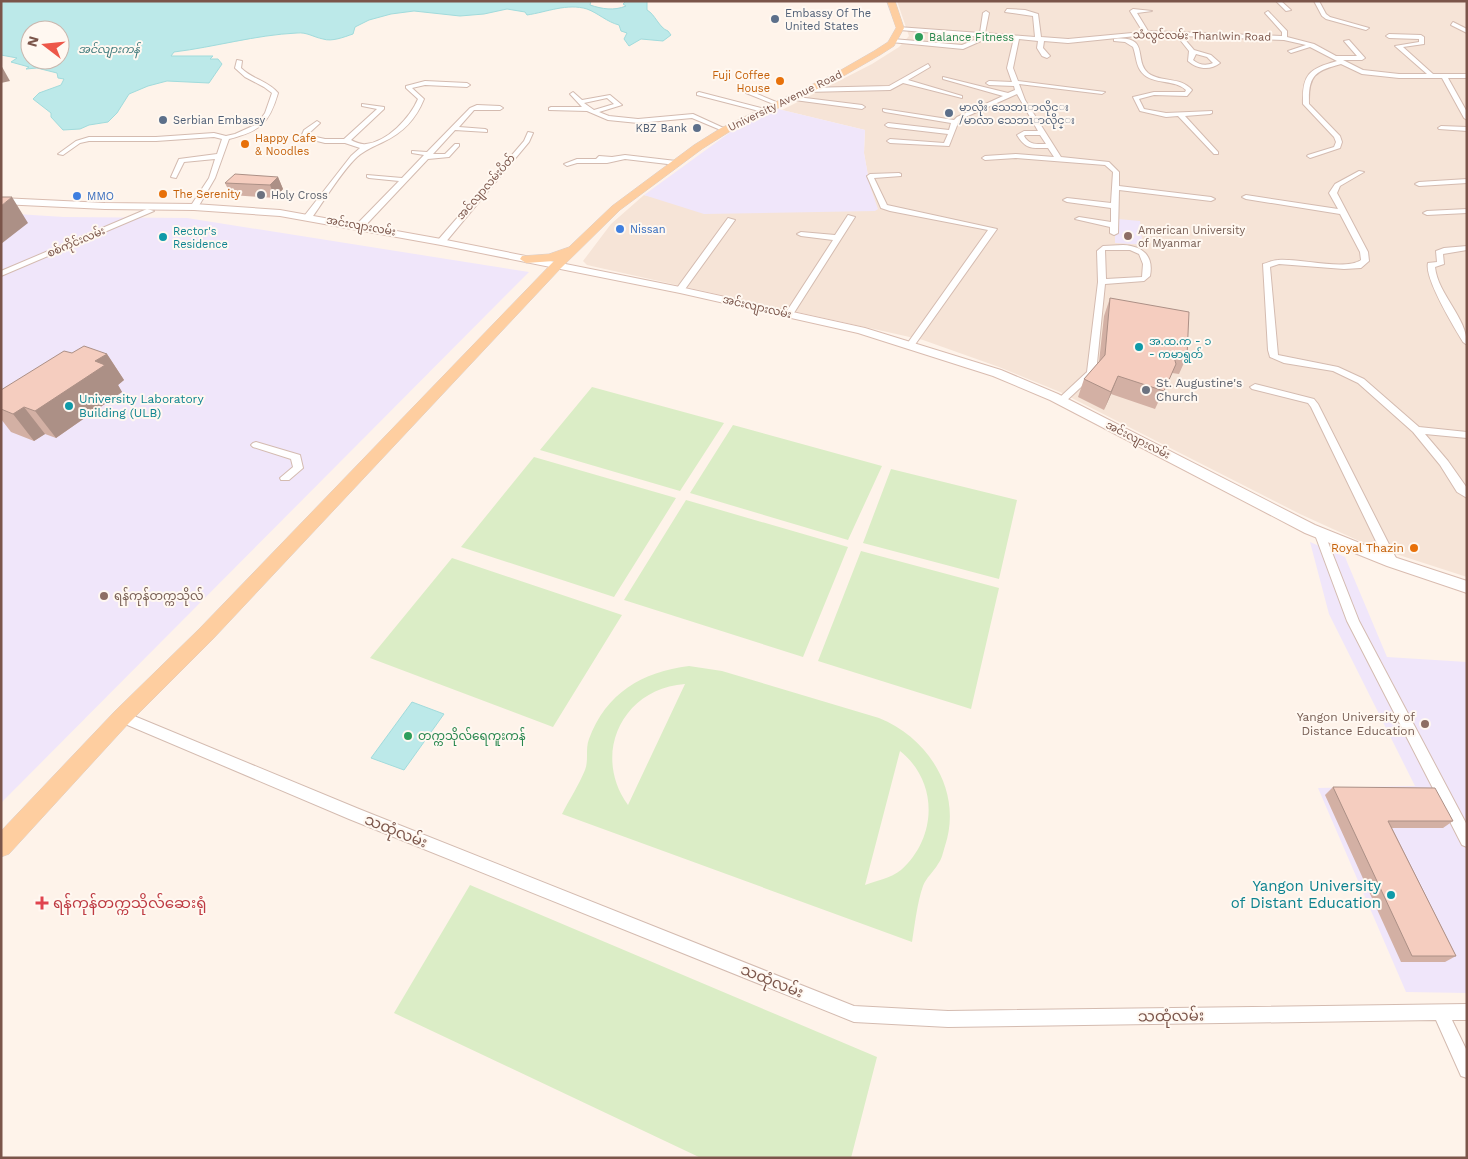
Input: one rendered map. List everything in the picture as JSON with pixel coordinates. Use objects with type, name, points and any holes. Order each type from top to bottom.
[{"type":"main road","points":[[891,1],[900,28]]},
{"type":"main road","name":"University Avenue Road","points":[[1,847],[122,717],[206,634],[556,266],[616,208],[676,163],[726,130],[877,53],[893,41],[900,28]]},
{"type":"main road","name":"အင်းလျားလမ်း","points":[[1,201],[105,206],[194,207],[272,212],[308,217],[680,290],[861,330],[911,344],[996,373],[1061,401],[1319,532],[1392,562],[1467,586]]},
{"type":"main road","points":[[526,259],[551,258],[576,247]]},
{"type":"street","points":[[1278,1],[1288,10]]},
{"type":"street","points":[[1316,1],[1324,15],[1328,18],[1366,28]]},
{"type":"street","points":[[1007,11],[1036,15],[1040,48],[1044,55],[1047,56]]},
{"type":"street","points":[[1146,34],[1133,11],[1149,11]]},
{"type":"street","points":[[982,35],[986,13]]},
{"type":"street","points":[[1268,13],[1285,32],[1284,38]]},
{"type":"street","points":[[1453,24],[1467,31]]},
{"type":"street","name":"သံလွင်လမ်း Thanlwin Road","points":[[900,28],[1087,41],[1119,35],[1146,34],[1284,38],[1312,45],[1362,72],[1380,75],[1467,76]]},
{"type":"street","points":[[1178,34],[1192,51]]},
{"type":"street","points":[[893,41],[963,47],[989,35]]},
{"type":"street","points":[[1389,36],[1421,37],[1422,43],[1398,46],[1432,76]]},
{"type":"street","points":[[1017,37],[1010,68],[1016,86],[1058,158]]},
{"type":"street","points":[[1087,41],[1128,41],[1139,51],[1141,66],[1147,75],[1187,86],[1189,90],[1187,94],[1150,94],[1135,98],[1142,110],[1166,115],[1210,112]]},
{"type":"street","points":[[1334,58],[1362,58],[1347,41]]},
{"type":"street","points":[[1291,52],[1312,45]]},
{"type":"street","points":[[60,154],[78,142],[89,139],[156,139],[214,135],[226,138],[250,131],[268,118],[275,93],[269,85],[245,76],[238,68],[239,61]]},
{"type":"street","points":[[1310,156],[1337,148],[1339,142],[1337,136],[1306,104],[1306,82],[1313,71],[1341,62]]},
{"type":"street","points":[[806,90],[890,88],[928,66]]},
{"type":"street","points":[[1444,76],[1466,115]]},
{"type":"street","points":[[945,78],[1008,95]]},
{"type":"street","points":[[904,80],[960,97]]},
{"type":"street","points":[[308,217],[353,157],[365,147],[387,139],[413,117],[421,99],[408,87],[425,82],[467,85]]},
{"type":"street","points":[[989,83],[1102,92]]},
{"type":"street","points":[[890,142],[945,146],[955,122],[968,113],[1008,95],[1016,86]]},
{"type":"street","points":[[748,92],[778,104]]},
{"type":"street","points":[[573,94],[590,110],[608,118],[638,121],[693,116],[726,130]]},
{"type":"street","points":[[699,94],[763,110]]},
{"type":"street","points":[[551,109],[590,110],[619,105],[608,96],[580,102]]},
{"type":"street","points":[[789,98],[862,108]]},
{"type":"street","points":[[346,141],[382,108],[364,105]]},
{"type":"street","points":[[360,226],[472,109],[477,107],[500,108]]},
{"type":"street","points":[[885,110],[955,122]]},
{"type":"street","points":[[1180,114],[1216,153]]},
{"type":"street","points":[[317,124],[306,131],[303,136],[325,141],[346,141],[365,147]]},
{"type":"street","points":[[888,125],[951,132]]},
{"type":"street","points":[[454,128],[485,131]]},
{"type":"street","points":[[1441,128],[1467,129]]},
{"type":"street","name":"အင်လျာလမ်းပိတ်","points":[[441,242],[526,141],[530,132]]},
{"type":"street","points":[[1043,133],[1024,133],[1020,135],[1025,143],[1032,146],[1050,146]]},
{"type":"street","points":[[194,207],[212,178],[226,138]]},
{"type":"street","points":[[414,152],[447,156],[457,145]]},
{"type":"street","points":[[174,177],[181,160],[221,156]]},
{"type":"street","points":[[985,158],[1016,156],[1107,163],[1116,172],[1114,229],[1079,219]]},
{"type":"street","points":[[567,164],[577,161],[600,162],[625,157],[676,163]]},
{"type":"street","points":[[599,158],[612,159]]},
{"type":"street","points":[[399,170],[395,176],[406,179]]},
{"type":"street","points":[[1361,172],[1337,185],[1333,193],[1364,252],[1365,261],[1358,266],[1329,267],[1278,262],[1266,266],[1274,357],[1335,369],[1361,381],[1416,430],[1444,463],[1461,489],[1467,494]]},
{"type":"street","points":[[899,175],[870,176],[884,206],[890,209],[993,229],[911,344]]},
{"type":"street","points":[[369,176],[406,179]]},
{"type":"street","points":[[1419,184],[1467,181]]},
{"type":"street","points":[[1116,188],[1211,199]]},
{"type":"street","points":[[1246,197],[1342,212]]},
{"type":"street","points":[[1067,200],[1115,206]]},
{"type":"street","name":"စစ်ကိုင်းလမ်း","points":[[1,274],[150,211]]},
{"type":"street","points":[[1427,213],[1467,211]]},
{"type":"street","points":[[789,314],[851,218]]},
{"type":"street","points":[[680,290],[731,220]]},
{"type":"street","points":[[800,234],[838,238]]},
{"type":"street","points":[[1061,401],[1091,373],[1091,351],[1103,282],[1101,251],[1103,248],[1132,247],[1139,249],[1144,254],[1147,261],[1147,274],[1144,280],[1103,282]]},
{"type":"street","points":[[1467,248],[1444,250],[1439,253],[1440,264],[1431,265],[1430,270],[1443,299],[1467,342]]},
{"type":"street","points":[[1255,387],[1311,401],[1315,406],[1392,562]]},
{"type":"street","points":[[1416,430],[1467,435]]},
{"type":"street","points":[[256,445],[296,457],[298,468],[285,478]]},
{"type":"street","points":[[1319,532],[1352,621],[1467,840]]},
{"type":"street","name":"သထုံလမ်း","points":[[122,717],[363,818],[854,1014],[955,1019],[1467,1012]]},
{"type":"street","points":[[1440,1012],[1467,1070]]},
{"type":"shaded area","points":[[897,1],[1467,1],[1467,577],[1368,545],[1300,514],[1060,392],[999,367],[923,340],[587,265],[583,261],[611,224],[644,195],[704,210],[874,210],[864,153],[865,130],[782,110],[872,64],[899,47],[909,36]]},
{"type":"shaded area","points":[[778,109],[865,130],[864,153],[870,186],[878,209],[875,211],[704,214],[644,195],[736,128]]},
{"type":"shaded area","name":"ရန်ကုန်တက္ကသိုလ်","points":[[1,213],[64,217],[187,218],[529,272],[1,803]]},
{"type":"shaded area","name":"American University of Myanmar","points":[[1118,219],[1140,221],[1142,240],[1147,241],[1148,245],[1115,243]]},
{"type":"shaded area","name":"Yangon University of Distance Education","points":[[1310,542],[1345,557],[1387,657],[1467,662],[1467,993],[1406,992],[1318,788],[1415,786],[1329,614]]},
{"type":"green space","points":[[592,387],[724,423],[680,491],[540,450]]},
{"type":"green space","points":[[733,425],[882,466],[848,540],[690,493]]},
{"type":"green space","points":[[534,457],[676,498],[614,597],[461,547]]},
{"type":"green space","points":[[891,469],[1017,500],[999,579],[863,543]]},
{"type":"green space","points":[[686,500],[848,547],[803,657],[624,600]]},
{"type":"green space","points":[[861,551],[999,588],[971,709],[818,661]]},
{"type":"green space","points":[[452,558],[622,615],[553,727],[370,658]]},
{"type":"green space","points":[[689,666],[722,671],[879,718],[897,727],[927,753],[938,769],[945,787],[949,806],[949,826],[940,860],[923,886],[912,942],[562,814],[585,770],[589,739],[605,709],[616,697],[641,680],[656,673]],"holes":[[[685,684],[628,805],[617,785],[613,765],[613,745],[619,727],[630,711],[645,697],[663,688]],[[900,751],[913,764],[922,778],[929,810],[927,826],[922,842],[913,857],[901,870],[865,885]]]},
{"type":"green space","points":[[470,885],[877,1057],[851,1158],[701,1158],[394,1013]]},
{"type":"water","name":"အင်လျားကန်","points":[[1,1],[591,1],[590,5],[612,9],[626,6],[623,4],[626,1],[647,1],[647,10],[671,35],[663,41],[641,39],[629,46],[624,39],[627,33],[621,31],[619,25],[580,7],[564,7],[527,15],[525,12],[507,9],[484,14],[460,16],[414,11],[391,14],[369,20],[355,27],[353,34],[334,40],[301,33],[281,34],[174,52],[171,56],[213,56],[210,59],[218,59],[222,64],[209,83],[167,81],[148,86],[129,94],[117,113],[108,122],[89,125],[80,129],[63,130],[51,117],[51,113],[33,99],[39,93],[61,85],[64,79],[58,78],[57,73],[45,70],[70,70],[70,20],[20,20],[20,64],[11,62],[17,58],[1,55]]},
{"type":"water","name":"တက္ကသိုလ်ရေကူးကန်","points":[[412,702],[444,714],[404,770],[371,758]]},
{"type":"building","points":[[235,174],[278,177],[270,185],[225,183]]},
{"type":"building","points":[[1,197],[12,197],[1,206]]},
{"type":"building","name":"အ.ထ.က - ၁ - ကမာရွတ်","points":[[1110,298],[1189,312],[1187,356],[1173,354],[1176,364],[1164,391],[1118,376],[1111,392],[1084,379],[1105,355]]},
{"type":"building","points":[[84,346],[107,354],[95,361],[105,365],[35,411],[24,407],[13,414],[1,409],[1,390],[64,351],[72,353]]},
{"type":"building","name":"Yangon University of Distant Education","points":[[1333,787],[1435,788],[1453,821],[1388,821],[1456,956],[1412,956]]},
{"type":"place","name":"Embassy Of The United States","points":[[775,19]]},
{"type":"place","name":"Balance Fitness","points":[[919,37]]},
{"type":"place","name":"Fuji Coffee House","points":[[780,81]]},
{"type":"place","name":"မာလိုး သေဘၤာလိုင္း /မာလာ သေဘၤာလိုင္း","points":[[949,113]]},
{"type":"place","name":"Serbian Embassy","points":[[163,120]]},
{"type":"place","name":"KBZ Bank","points":[[697,128]]},
{"type":"place","name":"Happy Cafe & Noodles","points":[[245,144]]},
{"type":"place","name":"The Serenity","points":[[163,194]]},
{"type":"place","name":"Holy Cross","points":[[261,195]]},
{"type":"place","name":"MMO","points":[[77,196]]},
{"type":"place","name":"Nissan","points":[[620,229]]},
{"type":"place","name":"American University of Myanmar","points":[[1128,236]]},
{"type":"place","name":"Rector's Residence","points":[[163,237]]},
{"type":"place","name":"အ.ထ.က - ၁ - ကမာရွတ်","points":[[1139,347]]},
{"type":"place","name":"St. Augustine's Church","points":[[1146,390]]},
{"type":"place","name":"University Laboratory Building (ULB)","points":[[69,406]]},
{"type":"place","name":"Royal Thazin","points":[[1414,548]]},
{"type":"place","name":"ရန်ကုန်တက္ကသိုလ်","points":[[104,596]]},
{"type":"place","name":"Yangon University of Distance Education","points":[[1425,724]]},
{"type":"place","name":"တက္ကသိုလ်ရေကူးကန်","points":[[408,736]]},
{"type":"place","name":"Yangon University of Distant Education","points":[[1391,895]]},
{"type":"place","name":"ရန်ကုန်တက္ကသိုလ်ဆေးရုံ","points":[[42,903]]}]
